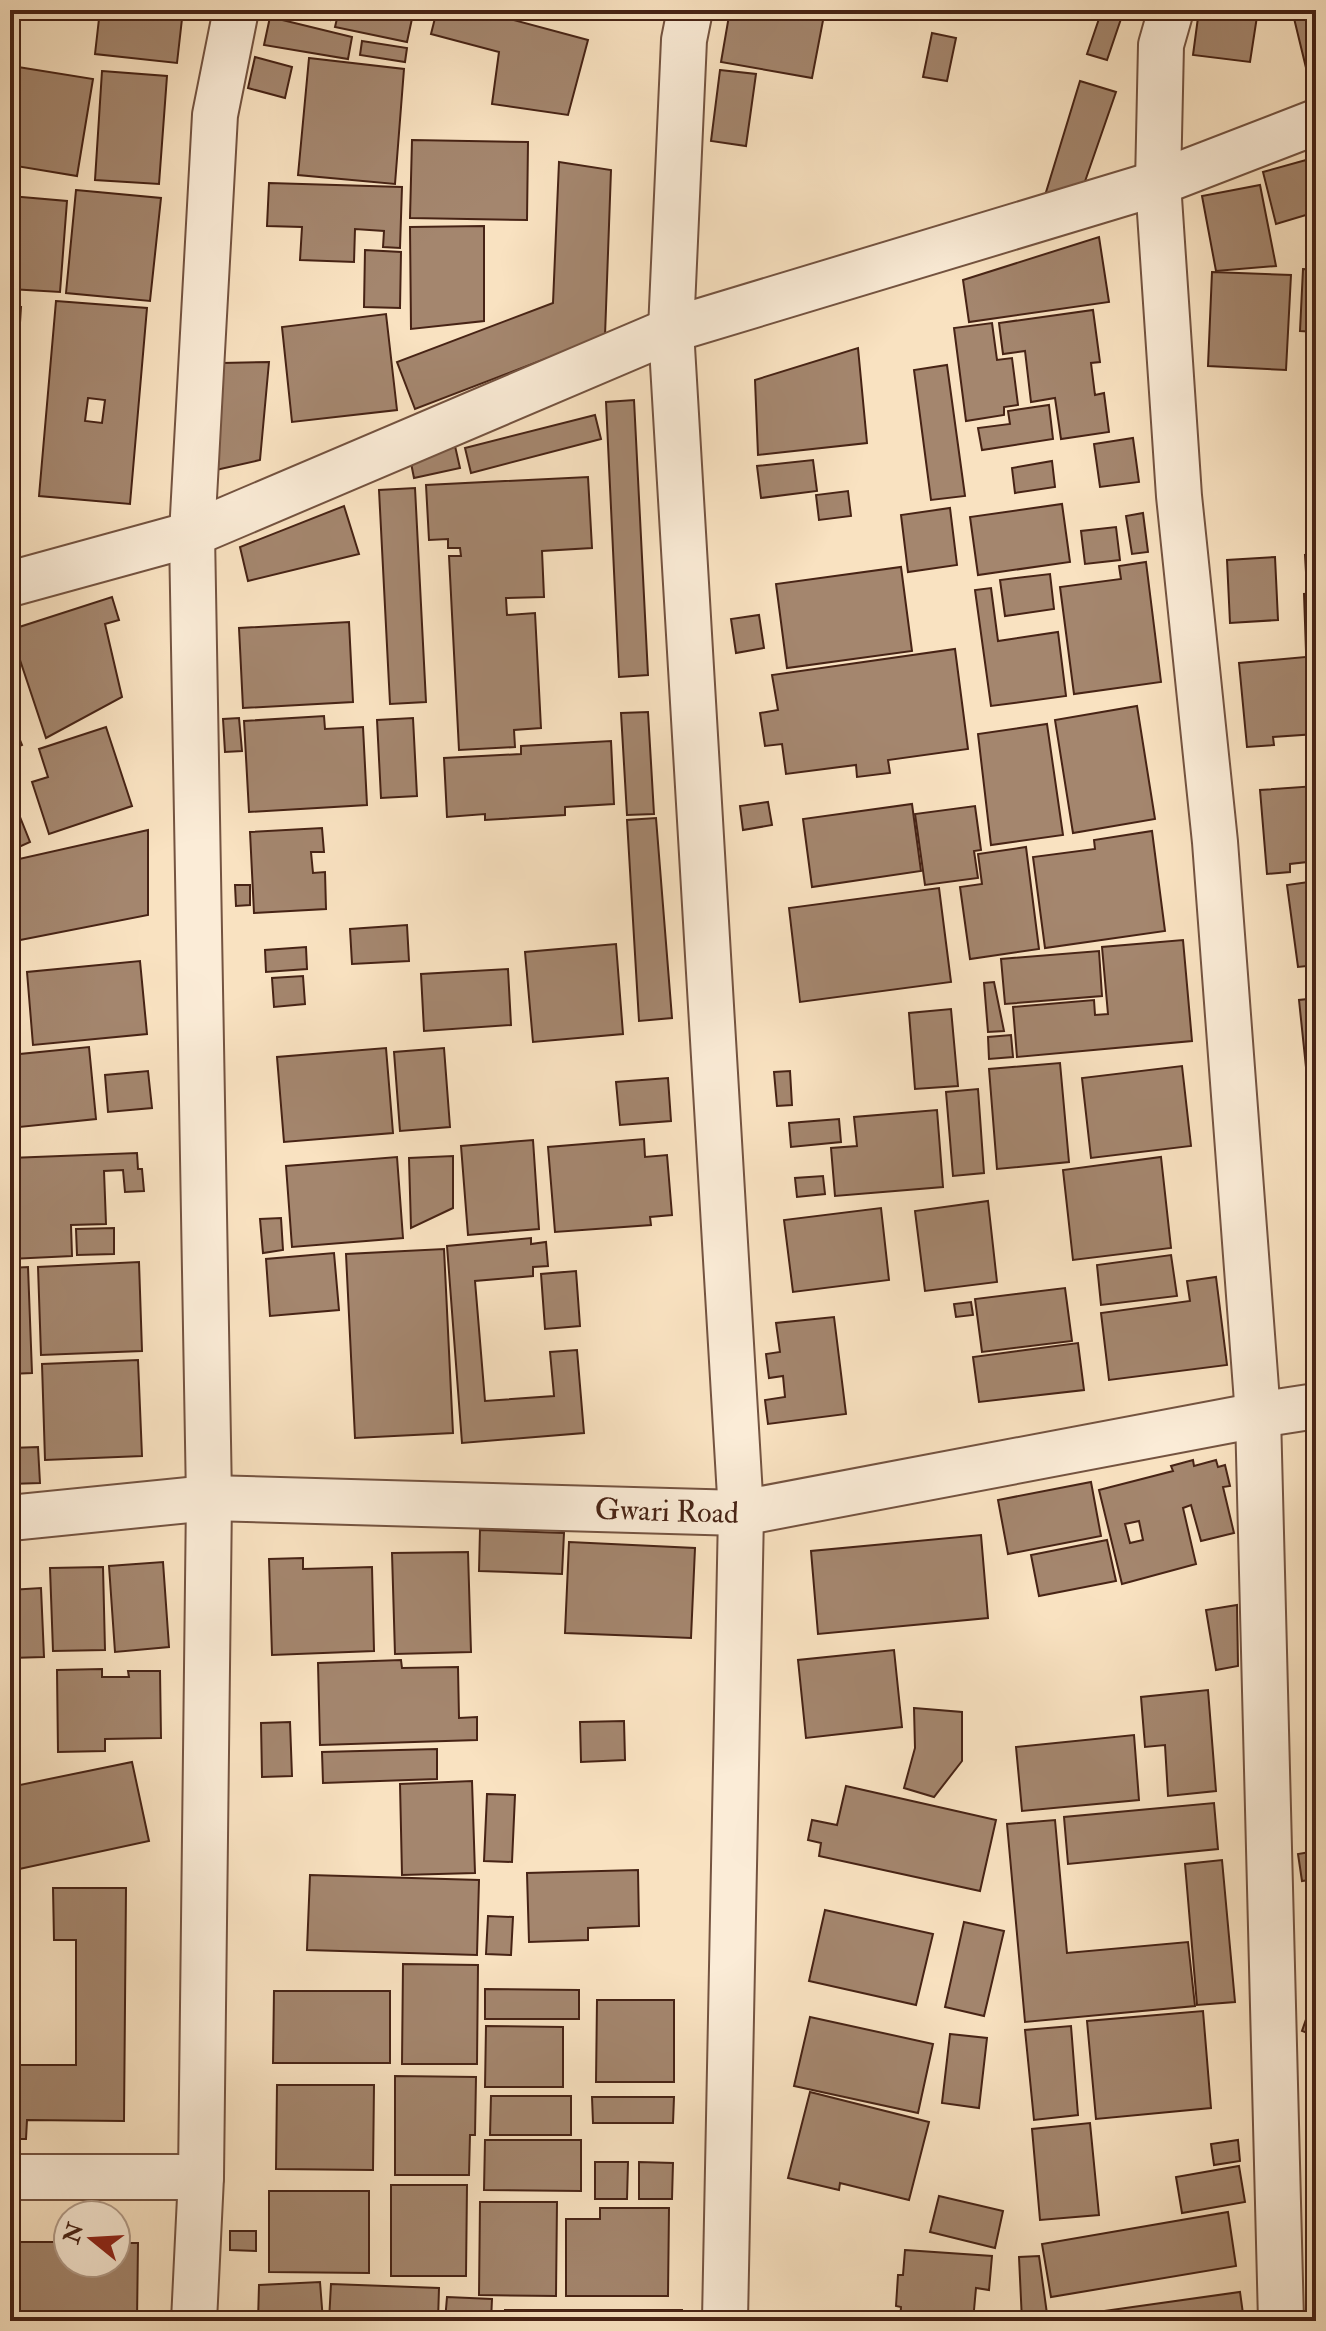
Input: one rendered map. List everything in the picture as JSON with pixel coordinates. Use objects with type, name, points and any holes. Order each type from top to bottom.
[{"type":"street","points":[[194,2321],[201,2177],[209,1498],[192,534],[215,115],[236,10]]},
{"type":"street","points":[[690,10],[684,40],[671,330],[741,1513],[725,2320]]},
{"type":"street","points":[[1171,10],[1161,45],[1158,183],[1179,496],[1215,842],[1258,1415],[1281,2321]]},
{"type":"street","points":[[10,584],[192,534],[671,330],[1158,183],[1316,122]]},
{"type":"street","name":"Gwari Road","points":[[10,1518],[209,1498],[741,1513],[1316,1406]]},
{"type":"street","points":[[10,2177],[201,2177]]},
{"type":"building","points":[[100,10],[183,10],[177,63],[95,54]]},
{"type":"building","points":[[281,10],[332,10],[330,20]]},
{"type":"building","points":[[339,10],[395,10],[413,14],[407,42],[335,27]]},
{"type":"building","points":[[437,10],[476,10],[588,40],[568,115],[492,104],[499,52],[431,34]]},
{"type":"building","points":[[730,10],[825,10],[812,78],[721,62]]},
{"type":"building","points":[[946,10],[1026,10],[1025,19],[946,13]]},
{"type":"building","points":[[1102,10],[1124,10],[1107,60],[1087,54]]},
{"type":"building","points":[[1199,10],[1258,10],[1250,62],[1193,55]]},
{"type":"building","points":[[1292,10],[1316,10],[1316,74],[1308,76]]},
{"type":"building","points":[[270,17],[352,37],[348,59],[264,45]]},
{"type":"building","points":[[932,33],[956,38],[947,81],[923,77]]},
{"type":"building","points":[[362,41],[407,48],[405,62],[360,55]]},
{"type":"building","points":[[255,57],[292,67],[285,98],[248,88]]},
{"type":"building","points":[[309,58],[404,69],[395,184],[298,175]]},
{"type":"building","points":[[18,67],[93,79],[77,176],[10,165],[10,112]]},
{"type":"building","points":[[720,70],[756,74],[746,146],[711,141]]},
{"type":"building","points":[[102,71],[167,76],[159,184],[95,180]]},
{"type":"building","points":[[1080,81],[1116,92],[1082,190],[1043,202]]},
{"type":"building","points":[[412,140],[528,142],[527,220],[410,218]]},
{"type":"building","points":[[1306,160],[1316,197],[1316,212],[1276,224],[1263,172]]},
{"type":"building","points":[[559,162],[611,170],[605,336],[415,409],[397,362],[553,303]]},
{"type":"building","points":[[269,183],[402,187],[400,248],[383,247],[384,231],[355,229],[354,262],[300,260],[302,227],[267,226]]},
{"type":"building","points":[[1260,185],[1276,266],[1216,271],[1202,196]]},
{"type":"building","points":[[76,190],[161,198],[150,301],[66,293]]},
{"type":"building","points":[[10,196],[67,201],[60,292],[10,289]]},
{"type":"building","points":[[484,226],[484,321],[411,329],[410,227]]},
{"type":"building","points":[[1099,237],[1109,302],[969,322],[963,280]]},
{"type":"building","points":[[365,250],[401,252],[400,308],[364,307]]},
{"type":"building","points":[[1303,269],[1316,270],[1316,332],[1300,331]]},
{"type":"building","points":[[1212,272],[1291,275],[1286,370],[1208,366]]},
{"type":"building","points":[[56,301],[147,308],[130,504],[39,496]],"holes":[[[88,398],[105,400],[102,423],[85,421]]]},
{"type":"building","points":[[10,307],[21,307],[12,448],[10,448]]},
{"type":"building","points":[[1093,310],[1100,362],[1091,363],[1095,395],[1104,393],[1109,432],[1061,439],[1055,398],[1031,402],[1025,351],[1003,354],[999,323]]},
{"type":"building","points":[[386,314],[397,410],[292,422],[282,327]]},
{"type":"building","points":[[992,323],[997,360],[1012,358],[1018,405],[1004,407],[1004,415],[966,421],[954,328]]},
{"type":"building","points":[[858,348],[867,443],[758,455],[755,380]]},
{"type":"building","points":[[269,362],[260,460],[216,470],[222,363]]},
{"type":"building","points":[[947,365],[965,496],[931,500],[914,370]]},
{"type":"building","points":[[634,400],[648,675],[619,677],[606,402]]},
{"type":"building","points":[[1049,405],[1053,439],[982,450],[978,428],[1010,424],[1008,411]]},
{"type":"building","points":[[595,415],[601,439],[471,473],[465,448]]},
{"type":"building","points":[[1133,438],[1139,482],[1100,487],[1094,444]]},
{"type":"building","points":[[455,446],[460,468],[414,478],[410,458]]},
{"type":"building","points":[[10,458],[16,458],[14,510],[10,509]]},
{"type":"building","points":[[813,460],[817,491],[761,498],[757,466]]},
{"type":"building","points":[[1052,461],[1055,487],[1015,493],[1012,468]]},
{"type":"building","points":[[588,477],[592,548],[542,551],[544,597],[506,598],[507,615],[535,613],[541,728],[514,730],[515,747],[459,750],[449,556],[461,556],[460,548],[448,548],[448,539],[429,540],[426,485]]},
{"type":"building","points":[[415,488],[426,702],[390,704],[379,490]]},
{"type":"building","points":[[848,491],[851,516],[819,520],[816,495]]},
{"type":"building","points":[[1062,504],[1070,562],[978,575],[970,517]]},
{"type":"building","points":[[344,506],[359,554],[248,581],[240,547]]},
{"type":"building","points":[[950,508],[957,565],[908,572],[901,515]]},
{"type":"building","points":[[1143,513],[1148,552],[1132,554],[1126,516]]},
{"type":"building","points":[[1116,527],[1120,560],[1085,564],[1081,531]]},
{"type":"building","points":[[1316,554],[1316,589],[1307,589],[1305,555]]},
{"type":"building","points":[[1275,557],[1278,620],[1230,623],[1227,560]]},
{"type":"building","points":[[1146,562],[1161,682],[1074,694],[1060,587],[1121,579],[1119,566]]},
{"type":"building","points":[[901,567],[912,651],[787,668],[776,584]]},
{"type":"building","points":[[1050,574],[1054,609],[1005,616],[1000,580]]},
{"type":"building","points":[[991,588],[998,641],[1058,632],[1066,696],[991,706],[975,590]]},
{"type":"building","points":[[1316,593],[1316,651],[1306,651],[1304,594]]},
{"type":"building","points":[[112,597],[119,620],[105,624],[122,697],[46,738],[10,630]]},
{"type":"building","points":[[759,615],[764,648],[736,653],[731,619]]},
{"type":"building","points":[[349,622],[353,702],[243,708],[239,628]]},
{"type":"building","points":[[955,649],[968,749],[888,760],[890,773],[857,777],[856,765],[786,774],[782,744],[765,746],[760,713],[778,710],[772,675]]},
{"type":"building","points":[[1316,656],[1316,734],[1273,737],[1274,745],[1247,747],[1239,663]]},
{"type":"building","points":[[1137,706],[1155,819],[1073,833],[1055,720]]},
{"type":"building","points":[[648,712],[654,814],[627,815],[621,713]]},
{"type":"building","points":[[10,716],[22,745],[10,750]]},
{"type":"building","points":[[324,716],[325,729],[363,727],[367,805],[249,812],[244,721]]},
{"type":"building","points":[[239,718],[242,751],[225,752],[223,719]]},
{"type":"building","points":[[413,718],[417,796],[381,798],[377,720]]},
{"type":"building","points":[[1047,724],[1063,835],[991,845],[978,734]]},
{"type":"building","points":[[106,727],[132,806],[49,834],[32,782],[48,777],[39,749]]},
{"type":"building","points":[[611,741],[614,804],[565,807],[565,815],[485,820],[485,814],[447,817],[444,758],[521,754],[521,746]]},
{"type":"building","points":[[1316,786],[1316,861],[1290,864],[1290,872],[1267,874],[1260,790]]},
{"type":"building","points":[[10,792],[30,842],[10,851]]},
{"type":"building","points":[[768,802],[772,825],[743,830],[740,806]]},
{"type":"building","points":[[912,804],[921,871],[812,887],[803,819]]},
{"type":"building","points":[[975,806],[981,850],[974,851],[978,878],[925,885],[915,814]]},
{"type":"building","points":[[656,818],[672,1018],[639,1021],[627,820]]},
{"type":"building","points":[[322,828],[324,852],[311,852],[313,873],[325,872],[326,909],[254,913],[250,832]]},
{"type":"building","points":[[148,830],[148,915],[10,942],[10,861]]},
{"type":"building","points":[[1152,831],[1165,931],[1045,948],[1033,857],[1095,849],[1094,840]]},
{"type":"building","points":[[1026,847],[1039,949],[970,959],[960,887],[982,884],[978,854]]},
{"type":"building","points":[[1316,881],[1316,965],[1298,967],[1287,885]]},
{"type":"building","points":[[235,885],[250,885],[250,905],[236,906]]},
{"type":"building","points":[[939,888],[951,982],[800,1002],[789,908]]},
{"type":"building","points":[[407,925],[409,961],[352,964],[350,929]]},
{"type":"building","points":[[1183,940],[1192,1041],[1017,1057],[1013,1007],[1094,1000],[1095,1015],[1108,1014],[1102,947]]},
{"type":"building","points":[[616,944],[623,1034],[533,1042],[525,952]]},
{"type":"building","points":[[306,947],[307,969],[266,972],[265,950]]},
{"type":"building","points":[[1099,951],[1102,996],[1005,1004],[1001,959]]},
{"type":"building","points":[[140,961],[147,1034],[33,1045],[27,972]]},
{"type":"building","points":[[508,969],[511,1025],[424,1031],[421,974]]},
{"type":"building","points":[[303,976],[305,1004],[274,1007],[272,978]]},
{"type":"building","points":[[994,982],[1004,1031],[988,1032],[984,983]]},
{"type":"building","points":[[1316,998],[1316,1076],[1307,1077],[1299,1000]]},
{"type":"building","points":[[951,1009],[958,1086],[915,1089],[909,1013]]},
{"type":"building","points":[[1011,1035],[1013,1057],[989,1059],[988,1037]]},
{"type":"building","points":[[89,1047],[96,1119],[10,1128],[10,1055]]},
{"type":"building","points":[[386,1048],[393,1133],[284,1142],[277,1057]]},
{"type":"building","points":[[444,1048],[450,1127],[400,1131],[394,1052]]},
{"type":"building","points":[[1060,1063],[1069,1162],[997,1169],[989,1069]]},
{"type":"building","points":[[1182,1066],[1191,1146],[1091,1158],[1082,1078]]},
{"type":"building","points":[[148,1071],[152,1108],[108,1112],[105,1075]]},
{"type":"building","points":[[790,1071],[792,1105],[777,1106],[774,1072]]},
{"type":"building","points":[[668,1078],[671,1121],[620,1125],[616,1082]]},
{"type":"building","points":[[978,1089],[984,1173],[953,1176],[946,1092]]},
{"type":"building","points":[[937,1110],[943,1187],[835,1196],[831,1148],[857,1146],[854,1117]]},
{"type":"building","points":[[839,1119],[841,1142],[791,1147],[789,1123]]},
{"type":"building","points":[[644,1139],[645,1157],[667,1155],[672,1215],[650,1217],[651,1225],[555,1232],[548,1147]]},
{"type":"building","points":[[533,1140],[539,1229],[468,1235],[461,1146]]},
{"type":"building","points":[[137,1153],[144,1191],[125,1192],[123,1170],[104,1171],[106,1224],[71,1225],[72,1256],[10,1259],[10,1158]]},
{"type":"building","points":[[453,1156],[453,1208],[411,1228],[409,1158]]},
{"type":"building","points":[[397,1157],[403,1238],[292,1247],[286,1166]]},
{"type":"building","points":[[1161,1157],[1171,1248],[1073,1260],[1063,1170]]},
{"type":"building","points":[[823,1176],[825,1194],[797,1197],[795,1178]]},
{"type":"building","points":[[988,1201],[997,1282],[925,1291],[915,1211]]},
{"type":"building","points":[[881,1208],[889,1280],[793,1292],[784,1220]]},
{"type":"building","points":[[281,1218],[283,1250],[263,1253],[260,1219]]},
{"type":"building","points":[[114,1228],[114,1254],[77,1255],[76,1229]]},
{"type":"building","points":[[531,1238],[531,1244],[546,1242],[548,1266],[533,1267],[533,1276],[475,1281],[485,1401],[554,1396],[550,1352],[577,1350],[584,1433],[462,1443],[447,1246]]},
{"type":"building","points":[[444,1249],[453,1433],[355,1438],[346,1254]]},
{"type":"building","points":[[334,1253],[339,1310],[270,1316],[266,1259]]},
{"type":"building","points":[[1171,1255],[1177,1296],[1101,1305],[1097,1265]]},
{"type":"building","points":[[139,1262],[142,1351],[41,1355],[38,1267]]},
{"type":"building","points":[[28,1267],[32,1373],[10,1374],[10,1268]]},
{"type":"building","points":[[576,1271],[580,1326],[545,1329],[541,1274]]},
{"type":"building","points":[[1216,1277],[1227,1365],[1109,1380],[1101,1313],[1190,1301],[1187,1281]]},
{"type":"building","points":[[1065,1288],[1072,1341],[982,1352],[975,1299]]},
{"type":"building","points":[[1316,1295],[1316,1328],[1314,1328],[1311,1296]]},
{"type":"building","points":[[971,1302],[973,1315],[956,1317],[954,1304]]},
{"type":"building","points":[[834,1317],[846,1414],[768,1424],[765,1400],[785,1397],[783,1376],[769,1378],[766,1354],[780,1352],[776,1323]]},
{"type":"building","points":[[1078,1343],[1084,1390],[979,1402],[973,1357]]},
{"type":"building","points":[[138,1360],[142,1456],[45,1460],[42,1364]]},
{"type":"building","points":[[38,1447],[40,1483],[10,1484],[10,1448]]},
{"type":"building","points":[[1193,1460],[1194,1466],[1216,1460],[1218,1467],[1225,1465],[1230,1486],[1223,1487],[1234,1533],[1201,1541],[1191,1505],[1183,1508],[1196,1564],[1122,1584],[1099,1490],[1173,1471],[1171,1466]],"holes":[[[1139,1521],[1143,1540],[1130,1543],[1125,1524]]]},
{"type":"building","points":[[1091,1482],[1101,1536],[1008,1554],[998,1500]]},
{"type":"building","points":[[480,1530],[564,1533],[562,1574],[479,1571]]},
{"type":"building","points":[[981,1535],[988,1618],[818,1634],[811,1551]]},
{"type":"building","points":[[1107,1540],[1116,1581],[1039,1596],[1031,1555]]},
{"type":"building","points":[[569,1542],[695,1548],[691,1638],[565,1633]]},
{"type":"building","points":[[468,1552],[471,1652],[395,1654],[392,1553]]},
{"type":"building","points":[[303,1558],[303,1569],[372,1567],[374,1651],[272,1655],[269,1559]]},
{"type":"building","points":[[163,1562],[169,1647],[115,1652],[109,1566]]},
{"type":"building","points":[[103,1567],[105,1650],[53,1651],[50,1568]]},
{"type":"building","points":[[41,1588],[44,1657],[10,1658],[10,1590]]},
{"type":"building","points":[[1237,1605],[1238,1666],[1216,1670],[1206,1610]]},
{"type":"building","points":[[894,1650],[902,1727],[806,1738],[798,1660]]},
{"type":"building","points":[[401,1660],[402,1668],[458,1667],[459,1718],[477,1717],[477,1740],[320,1745],[318,1663]]},
{"type":"building","points":[[102,1669],[102,1677],[129,1677],[128,1671],[160,1671],[161,1738],[105,1739],[105,1751],[58,1752],[57,1670]]},
{"type":"building","points":[[1208,1690],[1216,1791],[1168,1796],[1165,1745],[1145,1747],[1141,1697]]},
{"type":"building","points":[[914,1708],[962,1712],[962,1761],[934,1797],[904,1788],[915,1748]]},
{"type":"building","points":[[624,1721],[625,1760],[581,1762],[580,1722]]},
{"type":"building","points":[[290,1722],[292,1776],[262,1777],[261,1723]]},
{"type":"building","points":[[1134,1735],[1139,1800],[1022,1811],[1016,1747]]},
{"type":"building","points":[[437,1749],[437,1779],[323,1783],[322,1752]]},
{"type":"building","points":[[132,1762],[149,1841],[10,1871],[10,1787]]},
{"type":"building","points":[[472,1781],[475,1873],[402,1875],[400,1784]]},
{"type":"building","points":[[846,1786],[996,1820],[980,1891],[819,1856],[821,1843],[808,1840],[812,1820],[837,1825]]},
{"type":"building","points":[[487,1794],[515,1795],[512,1862],[484,1861]]},
{"type":"building","points":[[1214,1803],[1218,1849],[1068,1864],[1064,1817]]},
{"type":"building","points":[[1055,1820],[1067,1953],[1188,1942],[1195,2006],[1025,2022],[1007,1824]]},
{"type":"building","points":[[1316,1851],[1316,1879],[1302,1881],[1298,1854]]},
{"type":"building","points":[[1222,1860],[1235,2002],[1197,2005],[1185,1864]]},
{"type":"building","points":[[638,1870],[639,1926],[588,1928],[588,1940],[529,1942],[527,1873]]},
{"type":"building","points":[[310,1875],[479,1880],[477,1955],[307,1950]]},
{"type":"building","points":[[53,1888],[126,1888],[124,2121],[27,2120],[26,2139],[10,2139],[10,2065],[76,2065],[76,1940],[54,1940]]},
{"type":"building","points":[[825,1910],[933,1934],[916,2005],[809,1981]]},
{"type":"building","points":[[488,1916],[513,1917],[511,1955],[486,1954]]},
{"type":"building","points":[[964,1922],[1004,1931],[984,2016],[945,2007]]},
{"type":"building","points":[[403,1964],[478,1965],[477,2064],[402,2064]]},
{"type":"building","points":[[485,1989],[579,1990],[579,2019],[485,2019]]},
{"type":"building","points":[[274,1991],[390,1991],[390,2063],[273,2063]]},
{"type":"building","points":[[597,2000],[674,2000],[674,2082],[596,2082]]},
{"type":"building","points":[[1311,2005],[1316,2007],[1316,2036],[1302,2031]]},
{"type":"building","points":[[1203,2011],[1211,2108],[1096,2119],[1087,2021]]},
{"type":"building","points":[[810,2017],[933,2044],[918,2113],[794,2086]]},
{"type":"building","points":[[486,2026],[563,2027],[563,2087],[485,2087]]},
{"type":"building","points":[[1071,2026],[1078,2115],[1034,2120],[1025,2030]]},
{"type":"building","points":[[950,2034],[987,2038],[979,2108],[942,2103]]},
{"type":"building","points":[[395,2076],[476,2077],[475,2135],[470,2135],[469,2175],[395,2175]]},
{"type":"building","points":[[277,2085],[374,2085],[373,2170],[276,2169]]},
{"type":"building","points":[[810,2092],[929,2122],[909,2200],[840,2183],[839,2190],[788,2178]]},
{"type":"building","points":[[491,2096],[571,2096],[571,2135],[490,2135]]},
{"type":"building","points":[[592,2097],[674,2097],[673,2123],[593,2123]]},
{"type":"building","points":[[1316,2117],[1316,2204],[1310,2203]]},
{"type":"building","points":[[1090,2123],[1099,2215],[1040,2220],[1032,2129]]},
{"type":"building","points":[[485,2140],[581,2140],[581,2191],[484,2190]]},
{"type":"building","points":[[1238,2140],[1240,2161],[1214,2165],[1211,2144]]},
{"type":"building","points":[[595,2162],[628,2162],[627,2199],[595,2199]]},
{"type":"building","points":[[639,2162],[673,2163],[672,2199],[639,2199]]},
{"type":"building","points":[[1239,2166],[1245,2202],[1182,2213],[1176,2177]]},
{"type":"building","points":[[391,2185],[467,2185],[466,2276],[391,2276]]},
{"type":"building","points":[[269,2191],[369,2191],[369,2273],[269,2272]]},
{"type":"building","points":[[939,2196],[1003,2211],[995,2248],[930,2232]]},
{"type":"building","points":[[480,2202],[557,2202],[556,2296],[479,2295]]},
{"type":"building","points":[[600,2208],[669,2208],[668,2296],[566,2296],[566,2219],[600,2219]]},
{"type":"building","points":[[1228,2212],[1236,2266],[1051,2297],[1042,2244]]},
{"type":"building","points":[[1312,2212],[1316,2212],[1316,2310],[1314,2310]]},
{"type":"building","points":[[230,2231],[256,2231],[256,2251],[230,2250]]},
{"type":"building","points":[[10,2242],[52,2242],[52,2279],[132,2279],[132,2243],[138,2243],[137,2321],[10,2321]]},
{"type":"building","points":[[905,2250],[992,2256],[989,2290],[976,2288],[973,2321],[900,2321],[901,2307],[896,2306],[898,2275],[903,2275]]},
{"type":"building","points":[[1039,2256],[1048,2321],[1022,2321],[1019,2257]]},
{"type":"building","points":[[320,2282],[323,2321],[258,2321],[259,2285]]},
{"type":"building","points":[[331,2284],[439,2288],[438,2321],[329,2321]]},
{"type":"building","points":[[1240,2292],[1244,2321],[1055,2321],[1054,2318]]},
{"type":"building","points":[[447,2297],[492,2299],[491,2321],[445,2321]]},
{"type":"building","points":[[505,2310],[682,2310],[682,2321],[505,2321]]}]
